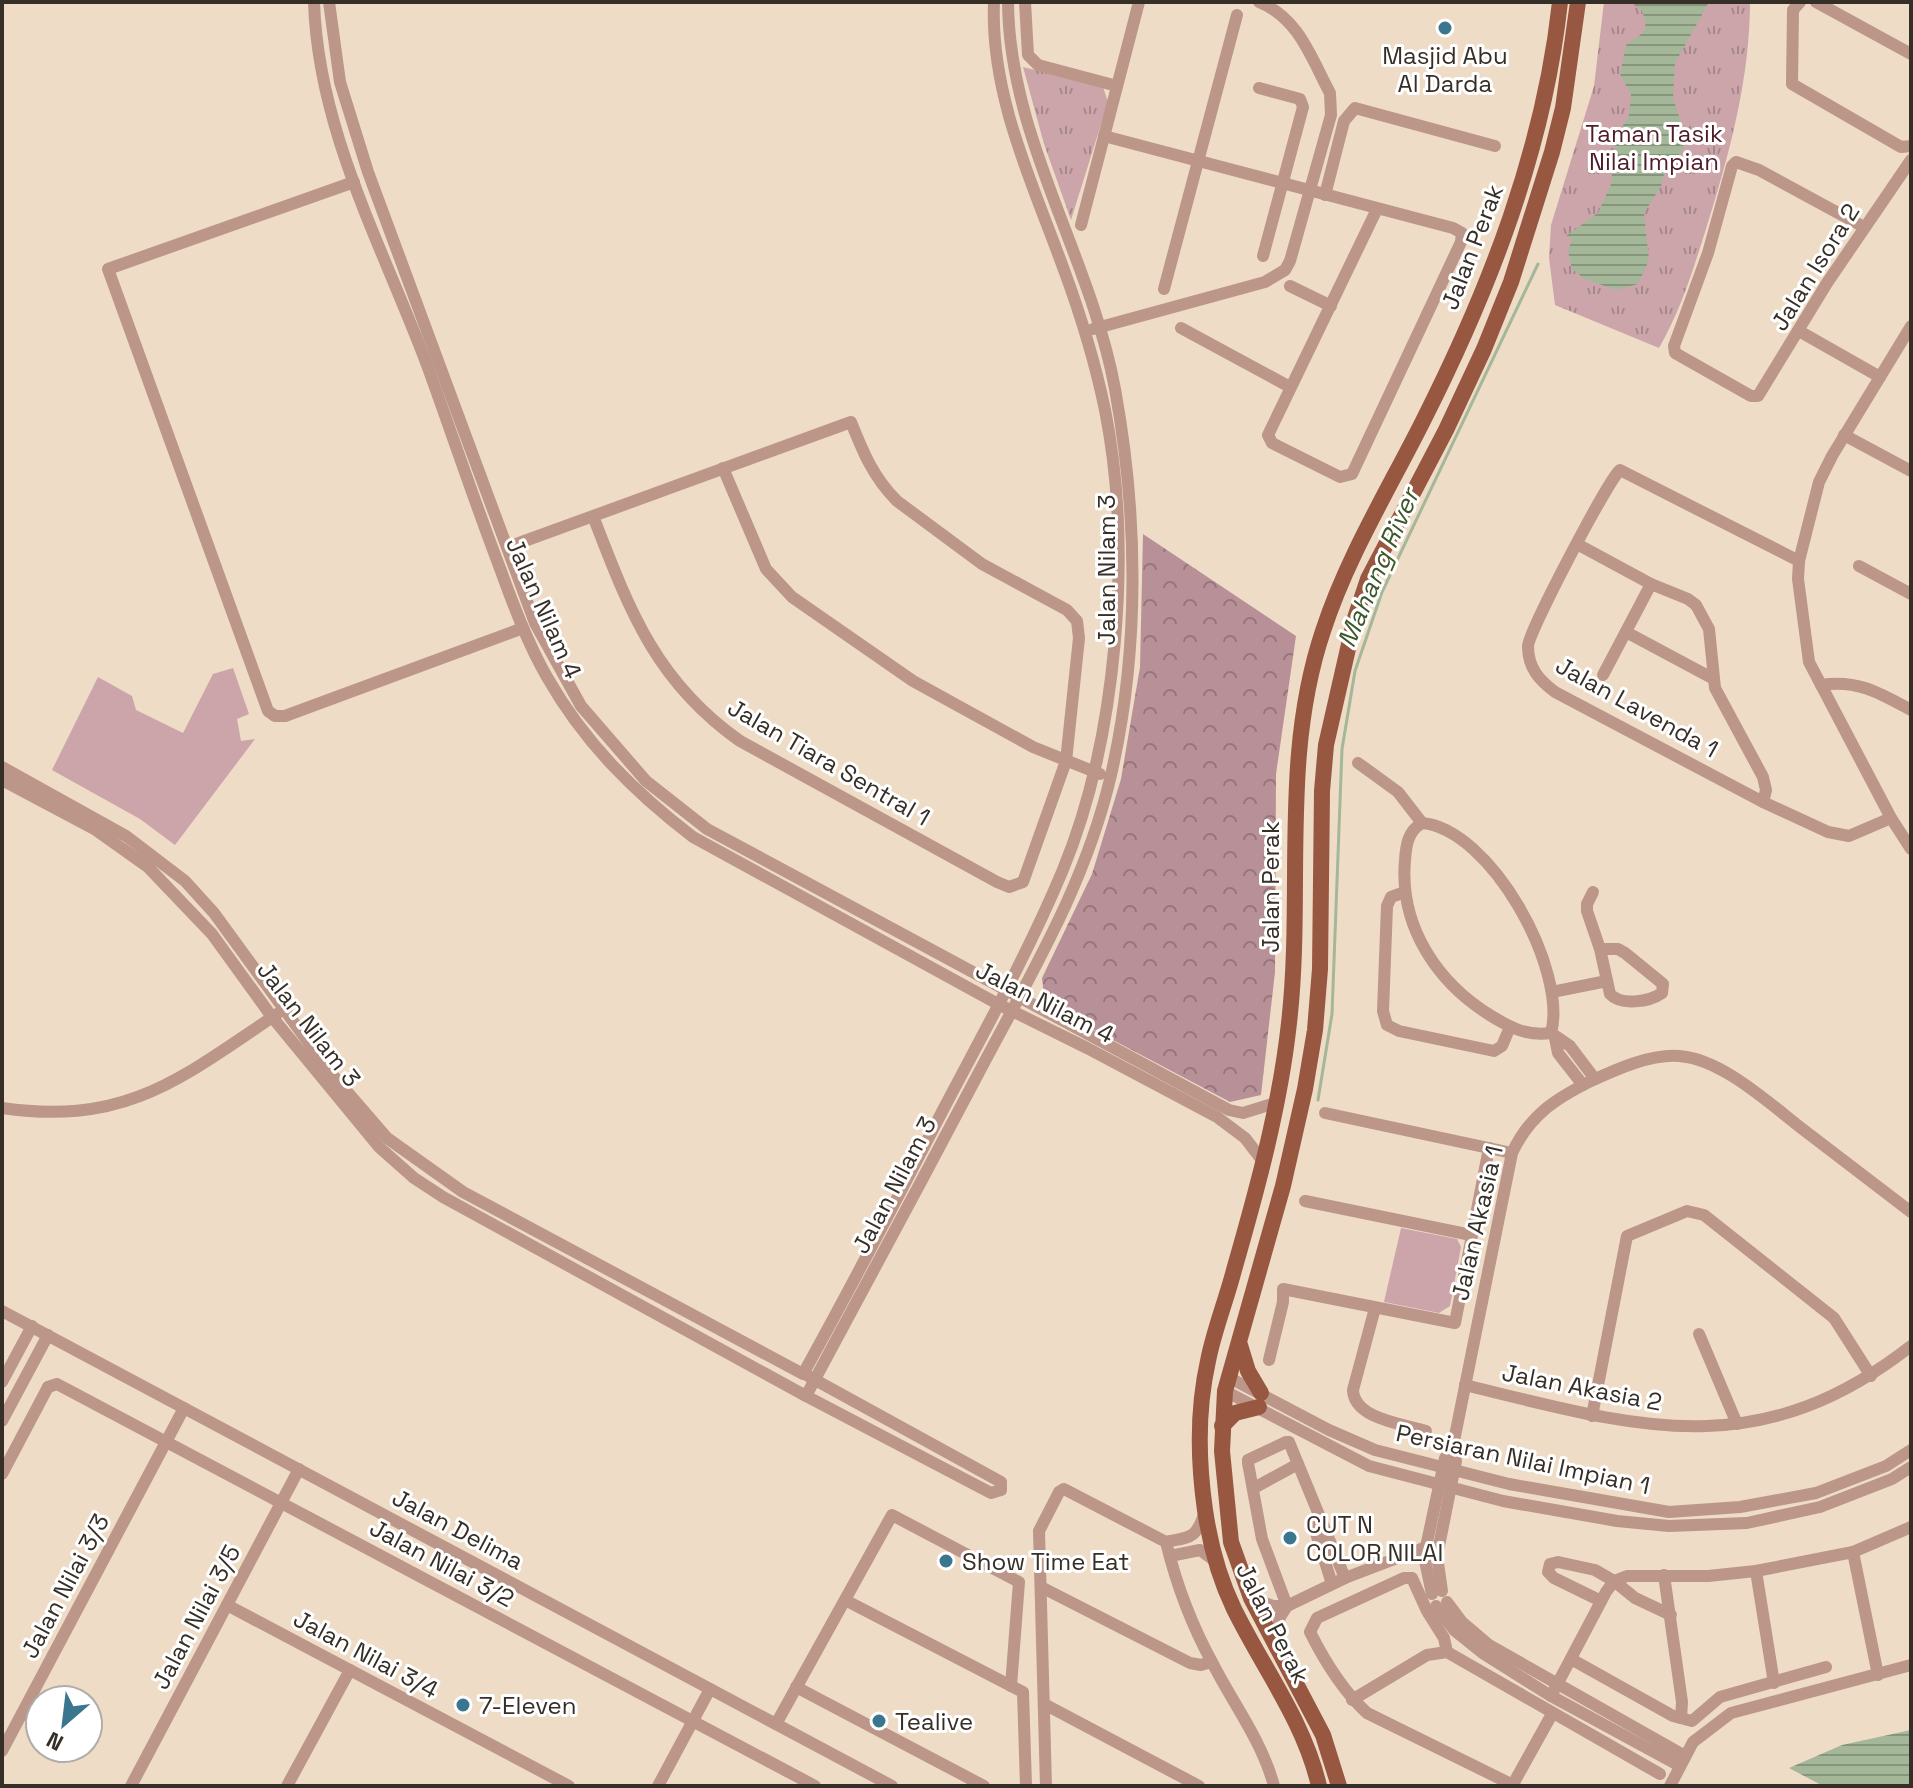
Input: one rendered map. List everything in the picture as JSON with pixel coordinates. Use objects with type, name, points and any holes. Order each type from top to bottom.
[{"type":"main road","name":"Jalan Perak","points":[[1319,1786],[1305,1742],[1284,1697],[1232,1606],[1215,1561],[1205,1510],[1200,1409],[1207,1364],[1262,1160],[1289,1026],[1294,967],[1294,837],[1300,729],[1314,661],[1347,569],[1460,345],[1488,280],[1534,147],[1560,2]]},
{"type":"main road","name":"Jalan Perak","points":[[1339,1786],[1323,1735],[1251,1598],[1231,1542],[1222,1426],[1225,1383],[1240,1344],[1283,1186],[1305,1089],[1315,1030],[1320,969],[1322,791],[1326,745],[1355,618],[1368,579],[1446,430],[1511,282],[1563,108],[1578,2]]},
{"type":"main road","points":[[1200,1442],[1208,1420],[1211,1391],[1225,1383],[1217,1372],[1218,1354],[1232,1301],[1234,1272]]},
{"type":"main road","points":[[1222,1426],[1235,1413],[1260,1400],[1240,1344]]},
{"type":"street","name":"Jalan Nilam 4","points":[[314,2],[319,62],[329,109],[523,628],[546,676],[603,758],[663,814],[693,837],[998,1004],[1217,1117],[1245,1138],[1262,1160]]},
{"type":"street","name":"Jalan Nilam 4","points":[[329,2],[340,82],[368,172],[535,623],[581,706],[646,781],[707,829],[1229,1110],[1243,1113],[1275,1103]]},
{"type":"street","name":"Jalan Nilam 3","points":[[809,1377],[1006,991],[1063,870],[1093,771],[1110,685],[1118,608],[1118,529],[1107,424],[1084,331],[1005,99],[995,44],[994,2]]},
{"type":"street","name":"Jalan Nilam 3","points":[[809,1377],[1067,907],[1110,778],[1120,733],[1132,599],[1127,462],[1115,386],[1101,327],[1020,96],[1012,54],[1008,2]]},
{"type":"street","points":[[1081,225],[1139,2]]},
{"type":"street","points":[[1084,331],[1265,282],[1285,270],[1294,251],[1331,115],[1330,93],[1299,32],[1280,13],[1259,2]]},
{"type":"street","points":[[1800,2],[1793,10],[1792,84],[1901,147],[1911,146]]},
{"type":"street","points":[[1816,2],[1911,54]]},
{"type":"street","points":[[1025,7],[1028,55],[1038,65],[1117,86]]},
{"type":"street","points":[[1164,289],[1237,15]]},
{"type":"street","points":[[1259,88],[1300,99],[1303,107],[1263,256]]},
{"type":"street","points":[[1325,195],[1344,121],[1355,108],[1495,146]]},
{"type":"street","points":[[1104,136],[1377,209],[1462,233],[1461,242],[1352,474],[1340,477],[1268,440],[1268,435],[1377,209]]},
{"type":"street","name":"Jalan Isora 2","points":[[1864,227],[1751,166],[1739,161],[1734,163],[1708,253],[1673,348],[1677,355],[1756,397],[1772,377],[1864,227],[1911,160]]},
{"type":"street","points":[[354,182],[108,269],[268,711],[275,716],[285,716],[523,628]]},
{"type":"street","points":[[1290,286],[1331,306]]},
{"type":"street","points":[[1911,326],[1825,469],[1814,495],[1799,561],[1798,588],[1807,653],[1891,818],[1911,849]]},
{"type":"street","points":[[1181,328],[1290,387]]},
{"type":"street","points":[[1799,331],[1880,377]]},
{"type":"street","points":[[508,547],[851,422],[867,463],[897,501],[982,564],[1067,610],[1077,621],[1079,638],[1066,761]]},
{"type":"street","points":[[1844,435],[1911,471]]},
{"type":"street","points":[[723,468],[766,569],[792,597],[913,681],[1033,747],[1110,778]]},
{"type":"street","name":"Jalan Lavenda 1","points":[[1799,561],[1623,470],[1616,474],[1530,636],[1530,659],[1537,677],[1555,692],[1763,802],[1839,836],[1857,834],[1891,818]]},
{"type":"street","name":"Jalan Tiara Sentral 1","points":[[593,516],[650,647],[672,679],[703,713],[740,741],[997,882],[1014,886],[1027,876],[1066,761]]},
{"type":"street","points":[[1577,544],[1696,605],[1709,629],[1712,678],[1717,694],[1763,777],[1766,790],[1763,802]]},
{"type":"street","points":[[1859,566],[1911,594]]},
{"type":"street","points":[[1603,675],[1651,584]]},
{"type":"street","points":[[1626,632],[1712,678]]},
{"type":"street","points":[[1821,685],[1854,684],[1911,710]]},
{"type":"street","points":[[1358,763],[1398,792],[1422,823],[1437,826],[1466,845],[1510,890],[1543,959],[1552,992],[1553,1036],[1557,1050],[1583,1085]]},
{"type":"street","name":"Jalan Nilam 3","points":[[2,767],[126,836],[185,881],[214,913],[278,1013],[379,1147],[414,1178],[443,1197],[800,1393],[991,1493],[1001,1490],[1001,1482],[463,1192],[434,1173],[387,1138],[278,1013],[212,934],[148,867],[96,830],[2,780]]},
{"type":"street","points":[[1422,823],[1408,839],[1403,878],[1412,924],[1421,943],[1444,977],[1465,998],[1510,1027],[1531,1034],[1553,1036],[1568,1044],[1595,1079]]},
{"type":"street","points":[[1405,892],[1391,897],[1387,906],[1383,1016],[1387,1025],[1399,1031],[1494,1051],[1502,1046],[1510,1027]]},
{"type":"street","points":[[1593,892],[1587,911],[1610,994],[1623,1002],[1656,997],[1664,990],[1660,981],[1625,953],[1618,949],[1600,949]]},
{"type":"street","points":[[1552,992],[1607,981]]},
{"type":"street","points":[[2,1108],[67,1113],[104,1108],[147,1095],[180,1078],[278,1013]]},
{"type":"street","name":"Jalan Akasia 1","points":[[1554,1691],[1469,1644],[1439,1598],[1425,1561],[1432,1547],[1448,1469],[1456,1461],[1453,1446],[1512,1153],[1528,1124],[1538,1113],[1595,1079],[1665,1056],[1686,1057],[1707,1063],[1740,1082],[1911,1212]]},
{"type":"street","points":[[1583,1062],[1617,1070]]},
{"type":"street","points":[[1564,1097],[1567,1064]]},
{"type":"street","points":[[1325,1113],[1512,1153]]},
{"type":"street","points":[[1269,1360],[1283,1302],[1283,1289],[1455,1323],[1489,1148]]},
{"type":"street","points":[[1305,1201],[1471,1235]]},
{"type":"street","points":[[1592,1416],[1627,1236],[1687,1211],[1704,1215],[1834,1318],[1871,1376]]},
{"type":"street","points":[[1375,1308],[1353,1390],[1354,1399],[1365,1412],[1426,1431]]},
{"type":"street","name":"Jalan Delima","points":[[2,1311],[892,1786]]},
{"type":"street","points":[[2,1382],[32,1326]]},
{"type":"street","points":[[1699,1334],[1737,1424]]},
{"type":"street","points":[[2,1421],[48,1335]]},
{"type":"street","name":"Jalan Akasia 2","points":[[1465,1385],[1641,1425],[1680,1427],[1737,1424],[1796,1410],[1829,1397],[1871,1376],[1911,1346]]},
{"type":"street","name":"Jalan Nilai 3/2","points":[[10,1366],[48,1387],[57,1384],[815,1786]]},
{"type":"street","points":[[800,1393],[809,1377]]},
{"type":"street","name":"Persiaran Nilai Impian 1","points":[[1225,1383],[1375,1450],[1570,1496],[1669,1512],[1740,1507],[1816,1493],[1886,1466],[1911,1450]]},
{"type":"street","points":[[2,1474],[48,1387]]},
{"type":"street","name":"Persiaran Nilai Impian 1","points":[[1260,1400],[1369,1466],[1503,1501],[1617,1521],[1669,1526],[1747,1523],[1820,1507],[1892,1479],[1911,1467]]},
{"type":"street","name":"Jalan Nilai 3/3","points":[[2,1751],[184,1408]]},
{"type":"street","points":[[1287,1606],[1262,1539],[1248,1460],[1289,1442],[1345,1578]]},
{"type":"street","points":[[1254,1488],[1298,1464]]},
{"type":"street","name":"Jalan Nilai 3/5","points":[[131,1786],[299,1469]]},
{"type":"street","points":[[1046,1786],[1039,1531],[1061,1490],[1067,1490],[1166,1542],[1197,1533],[1205,1510]]},
{"type":"street","points":[[776,1724],[892,1515],[1019,1582],[1011,1686]]},
{"type":"street","points":[[1320,1517],[1314,1528],[1332,1584]]},
{"type":"street","points":[[1683,1761],[1554,1691],[1614,1581],[1627,1576],[1708,1576],[1756,1571],[1853,1552],[1911,1527]]},
{"type":"street","points":[[1166,1542],[1188,1608],[1211,1662],[1261,1747],[1274,1786]]},
{"type":"street","points":[[1251,1598],[1273,1606],[1287,1606],[1345,1578],[1432,1547]]},
{"type":"street","points":[[1170,1556],[1200,1550],[1215,1561]]},
{"type":"street","points":[[1853,1552],[1878,1675]]},
{"type":"street","points":[[1601,1601],[1554,1578],[1548,1572],[1550,1564],[1558,1562],[1583,1567],[1614,1581],[1635,1598],[1671,1615]]},
{"type":"street","points":[[1756,1571],[1774,1683]]},
{"type":"street","points":[[1664,1575],[1682,1702],[1681,1718]]},
{"type":"street","points":[[1447,1652],[1444,1638],[1412,1578],[1404,1578],[1317,1618],[1310,1632],[1323,1660],[1352,1700],[1367,1713],[1513,1786],[1552,1714]]},
{"type":"street","points":[[1041,1587],[1190,1663],[1201,1665],[1211,1662]]},
{"type":"street","points":[[845,1600],[1023,1692],[1026,1786]]},
{"type":"street","name":"Jalan Nilai 3/4","points":[[227,1605],[569,1786]]},
{"type":"street","points":[[1274,1642],[1280,1617],[1287,1606]]},
{"type":"street","points":[[1352,1700],[1427,1655],[1447,1652],[1660,1774]]},
{"type":"street","points":[[1571,1659],[1692,1721],[1720,1697],[1826,1667]]},
{"type":"street","points":[[1670,1786],[1699,1736],[1740,1708],[1911,1665]]},
{"type":"street","points":[[287,1786],[350,1670]]},
{"type":"street","points":[[796,1687],[984,1786]]},
{"type":"street","points":[[658,1786],[710,1689]]},
{"type":"street","points":[[1046,1705],[1199,1786]]},
{"type":"green space","name":"Taman Tasik Nilai Impian","points":[[1604,2],[1750,2],[1746,60],[1730,145],[1691,275],[1659,348],[1555,305],[1549,258],[1551,225],[1594,86]]},
{"type":"green space","points":[[1023,67],[1103,87],[1108,102],[1071,220],[1044,144]]},
{"type":"green space","points":[[1143,534],[1296,636],[1276,774],[1275,972],[1261,1095],[1230,1102],[1045,1004],[1042,978],[1092,874],[1121,779],[1140,667]]},
{"type":"green space","points":[[233,668],[249,714],[237,719],[241,741],[255,739],[175,845],[140,819],[52,770],[98,677],[132,696],[136,710],[183,733],[213,674]]},
{"type":"green space","points":[[1401,1228],[1457,1239],[1461,1247],[1450,1306],[1439,1313],[1384,1302]]},
{"type":"shaded area","points":[[1634,2],[1709,2],[1675,63],[1673,98],[1686,137],[1682,152],[1666,166],[1661,186],[1644,213],[1649,260],[1638,284],[1616,290],[1585,279],[1572,269],[1568,251],[1572,239],[1566,236],[1598,213],[1611,184],[1614,151],[1620,130],[1629,116],[1631,95],[1620,74],[1626,45],[1644,32],[1646,22],[1641,9]]},
{"type":"shaded area","points":[[1911,1730],[1911,1786],[1823,1786],[1789,1768],[1842,1745]]},
{"type":"waterway","name":"Mahang River","points":[[1318,1100],[1332,1014],[1342,749],[1355,671],[1382,592],[1538,264]]},
{"type":"place","name":"Masjid Abu Al Darda","points":[[1445,28]]},
{"type":"place","name":"CUT N COLOR NILAI","points":[[1290,1538]]},
{"type":"place","name":"Show Time Eat","points":[[946,1561]]},
{"type":"place","name":"7-Eleven","points":[[463,1705]]},
{"type":"place","name":"Tealive","points":[[879,1721]]}]
